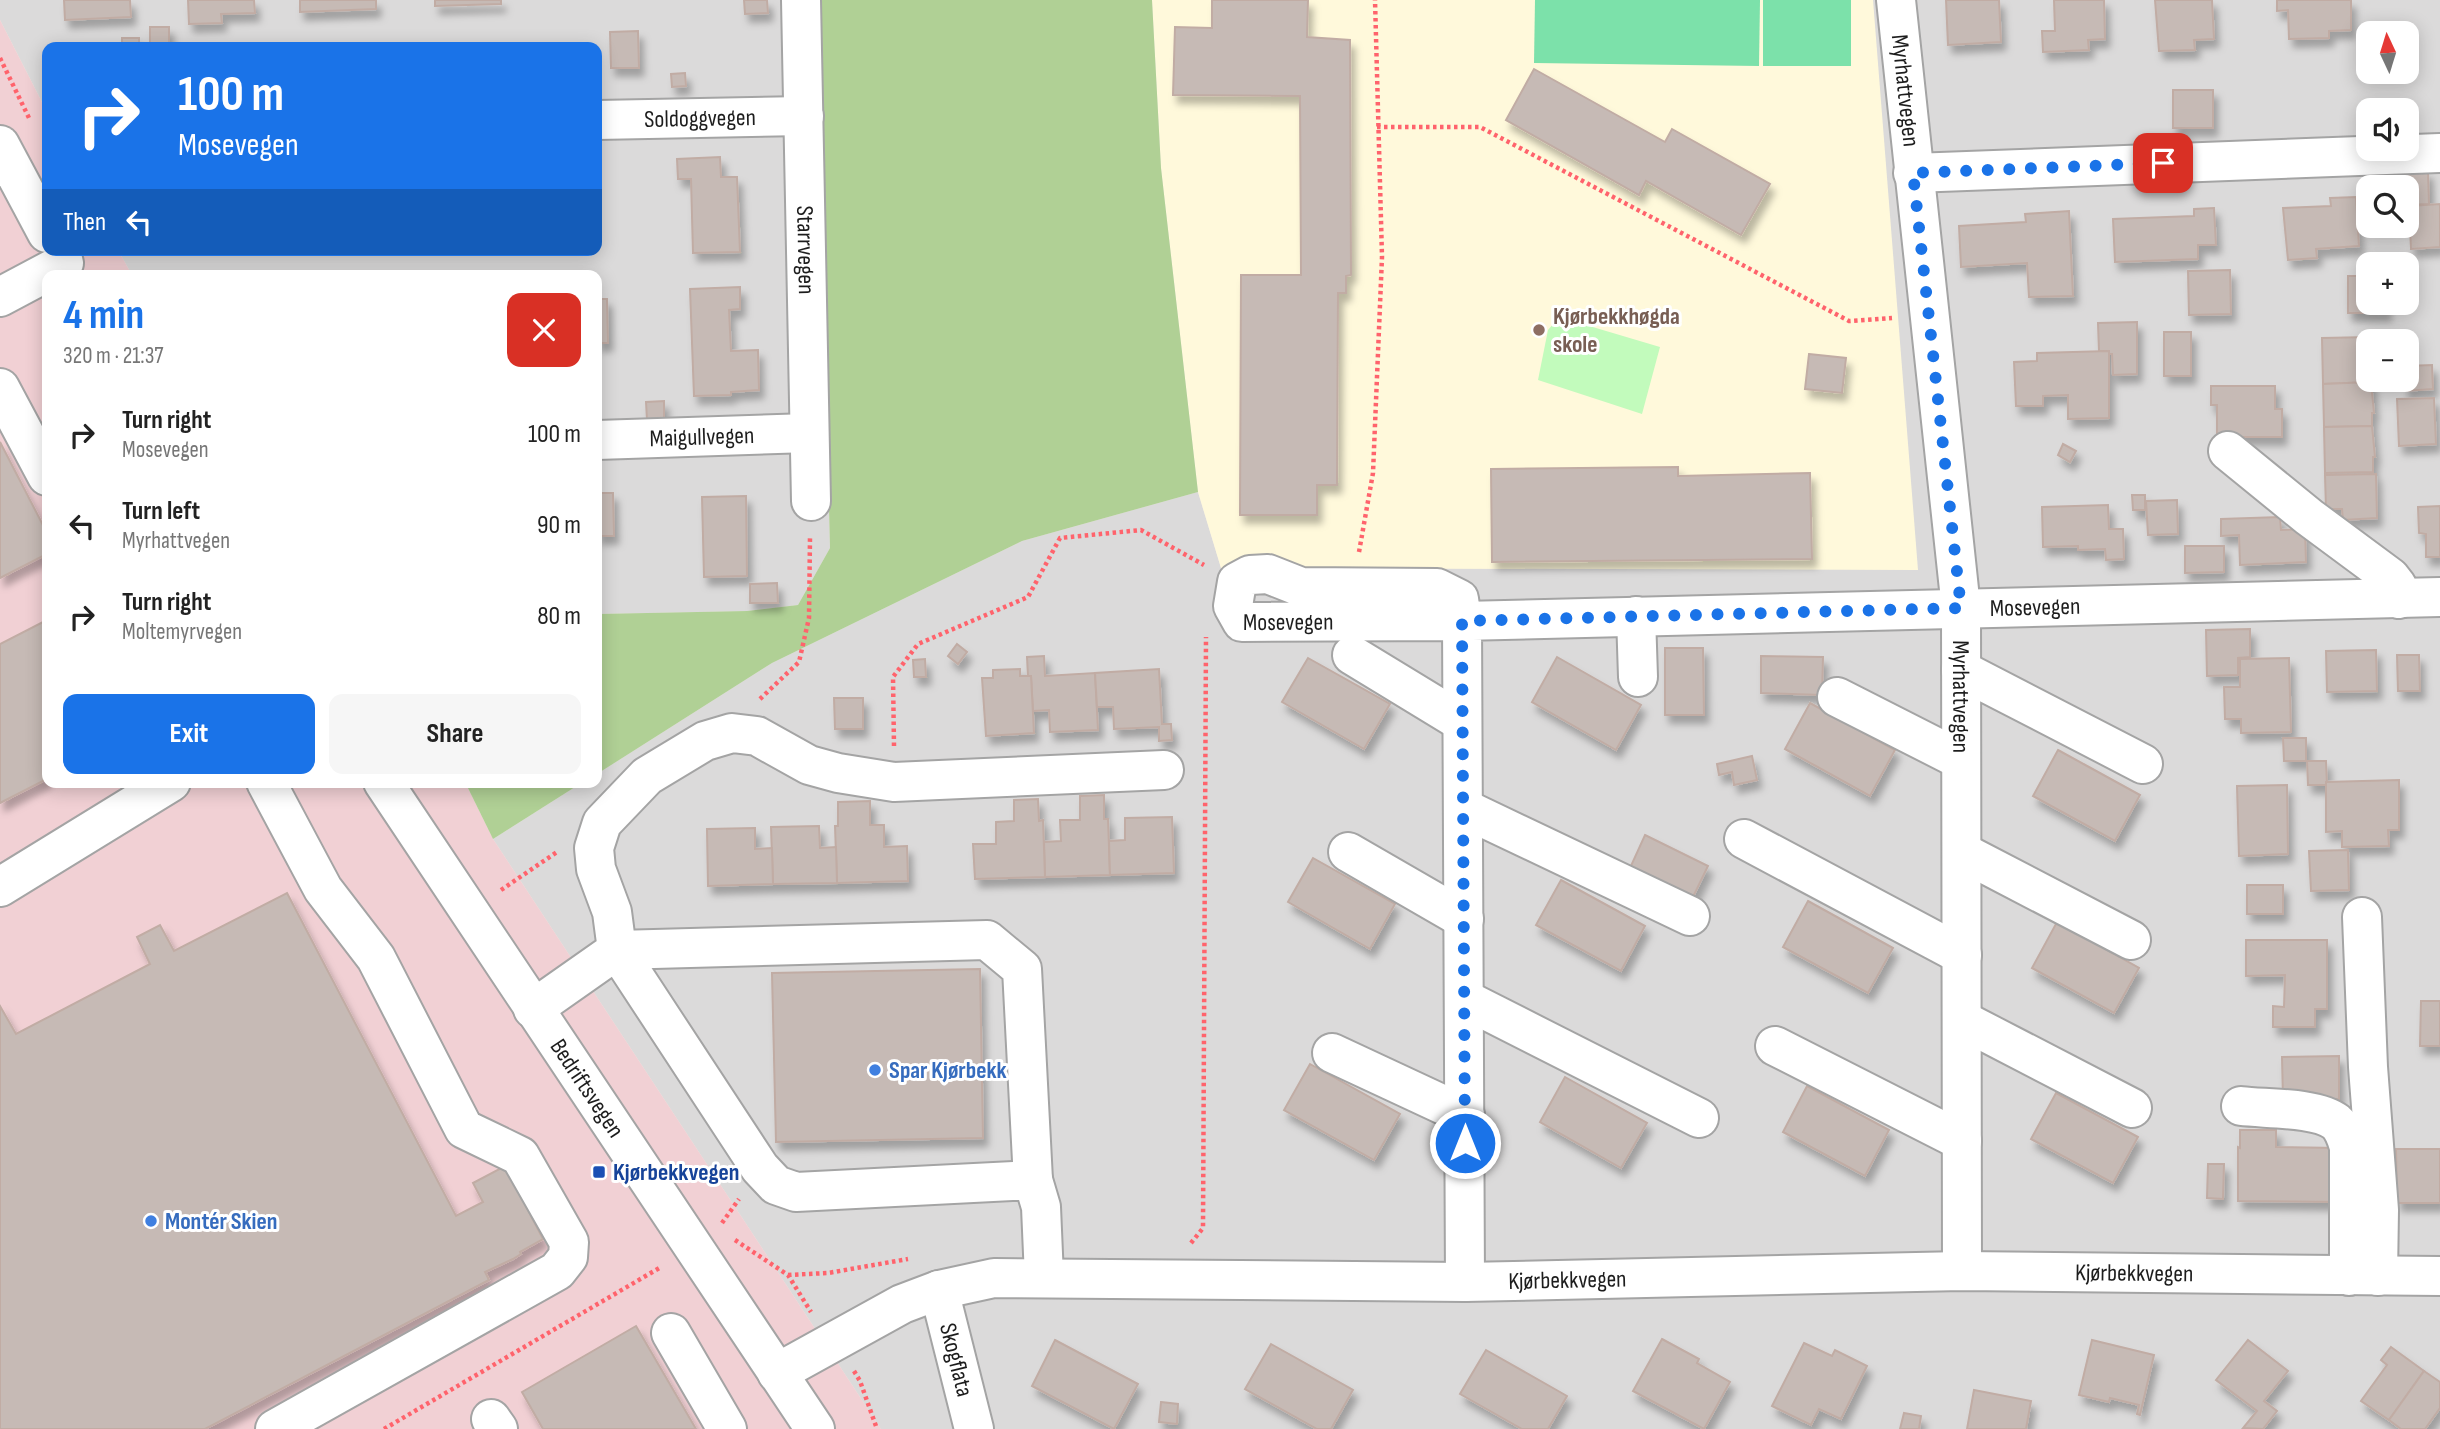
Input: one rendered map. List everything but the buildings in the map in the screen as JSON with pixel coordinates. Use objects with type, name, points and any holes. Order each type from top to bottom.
[{"type":"street","name":"Starrvegen","points":[[801,0],[811,501]]},
{"type":"street","name":"Myrhattvegen","points":[[1896,0],[1961,608],[1962,1271]]},
{"type":"street","name":"Soldoggvegen","points":[[602,120],[804,116]]},
{"type":"street","points":[[17,138],[42,206]]},
{"type":"street","points":[[1913,173],[2440,153]]},
{"type":"street","points":[[0,297],[59,256]]},
{"type":"street","points":[[0,388],[42,467]]},
{"type":"street","name":"Maigullvegen","points":[[602,440],[808,433]]},
{"type":"street","points":[[2228,452],[2390,578],[2397,586],[2399,599]]},
{"type":"street","name":"Mosevegen","points":[[1465,1282],[1462,621],[1459,599],[1437,588],[1301,587],[1268,574],[1250,575],[1237,582],[1233,606],[1242,622],[1462,621],[2440,597]]},
{"type":"street","points":[[1636,616],[1638,677]]},
{"type":"street","points":[[1352,656],[1462,722]]},
{"type":"street","points":[[1961,670],[2143,765]]},
{"type":"street","points":[[1837,696],[1961,760]]},
{"type":"street","points":[[1033,1180],[796,1192],[776,1185],[760,1168],[618,950],[612,912],[596,869],[594,848],[601,822],[648,775],[705,741],[732,733],[757,736],[809,765],[838,773],[894,782],[1164,770]]},
{"type":"street","points":[[0,887],[161,788]]},
{"type":"street","points":[[269,788],[323,889],[376,958],[464,1129],[520,1156],[569,1242],[569,1257],[557,1271],[275,1429]]},
{"type":"street","name":"Bedriftsvegen","points":[[387,788],[815,1429]]},
{"type":"street","points":[[1463,808],[1690,916]]},
{"type":"street","points":[[1744,839],[1962,955]]},
{"type":"street","points":[[1348,852],[1464,919]]},
{"type":"street","points":[[1962,852],[2131,940]]},
{"type":"street","points":[[2362,917],[2368,1067],[2379,1210],[2364,1276]]},
{"type":"street","points":[[533,1009],[618,950],[987,940],[1022,969],[1033,1180],[1041,1207],[1044,1277]]},
{"type":"street","points":[[1464,999],[1699,1118]]},
{"type":"street","points":[[1962,1020],[2133,1108]]},
{"type":"street","points":[[1775,1046],[1962,1141]]},
{"type":"street","points":[[1332,1053],[1465,1115]]},
{"type":"street","points":[[2241,1106],[2320,1114],[2336,1122],[2344,1132],[2349,1147],[2364,1276]]},
{"type":"street","name":"Kjørbekkvegen","points":[[777,1373],[902,1304],[939,1290],[994,1278],[1465,1282],[1962,1271],[2440,1276]]},
{"type":"street","name":"Skogflata","points":[[939,1290],[974,1429]]},
{"type":"street","points":[[671,1334],[727,1429]]},
{"type":"path","points":[[1359,587],[1357,561],[1374,460],[1381,257],[1375,0]]},
{"type":"path","points":[[0,58],[17,138]]},
{"type":"path","points":[[1377,127],[1480,127],[1849,321],[1929,316]]},
{"type":"path","points":[[732,733],[750,710],[799,662],[809,618],[811,501]]},
{"type":"path","points":[[894,782],[893,677],[918,644],[1028,597],[1060,538],[1141,530],[1237,582]]},
{"type":"path","points":[[1189,1245],[1203,1228],[1205,638],[1242,622]]},
{"type":"path","points":[[499,891],[601,822]]},
{"type":"path","points":[[718,1229],[760,1168]]},
{"type":"path","points":[[788,1275],[828,1273],[918,1257]]},
{"type":"path","points":[[384,1429],[664,1265]]},
{"type":"path","points":[[852,1368],[860,1381],[877,1429]]},
{"type":"shaded area","points":[[0,0],[816,0],[830,548],[798,605],[747,611],[602,614],[602,270],[129,270],[121,256],[602,256],[602,42],[42,42],[42,102],[0,20]]},
{"type":"shaded area","name":"Kjørbekkhøgda skole","points":[[1152,0],[1873,0],[1918,570],[1221,568],[1198,492],[1161,168]]},
{"type":"shaded area","points":[[1871,0],[2440,0],[2440,1429],[881,1429],[493,839],[574,788],[602,788],[602,771],[772,663],[1022,541],[1198,492],[1221,568]]},
{"type":"shaded area","points":[[0,20],[42,102],[42,256],[121,256],[129,270],[42,270],[42,788],[468,788],[493,839],[881,1429],[0,1429]]},
{"type":"green space","points":[[816,0],[1152,0],[1161,168],[1198,492],[1022,541],[772,663],[602,771],[602,614],[747,611],[798,605],[830,548]]},
{"type":"green space","points":[[1535,0],[1760,0],[1759,66],[1534,63]]},
{"type":"green space","points":[[1763,0],[1851,0],[1851,66],[1763,66]]},
{"type":"green space","points":[[1559,317],[1660,347],[1642,414],[1538,380],[1548,330]]},
{"type":"green space","points":[[468,788],[574,788],[493,839]]},
{"type":"place","name":"Kjørbekkhøgda skole","points":[[1539,330]]},
{"type":"place","name":"Spar Kjørbekk","points":[[875,1070]]},
{"type":"place","name":"Kjørbekkvegen","points":[[599,1172]]},
{"type":"place","name":"Montér Skien","points":[[151,1221]]},
{"type":"route","points":[[1465,1143],[1462,621],[1961,608],[1913,173],[2163,163]]}]
